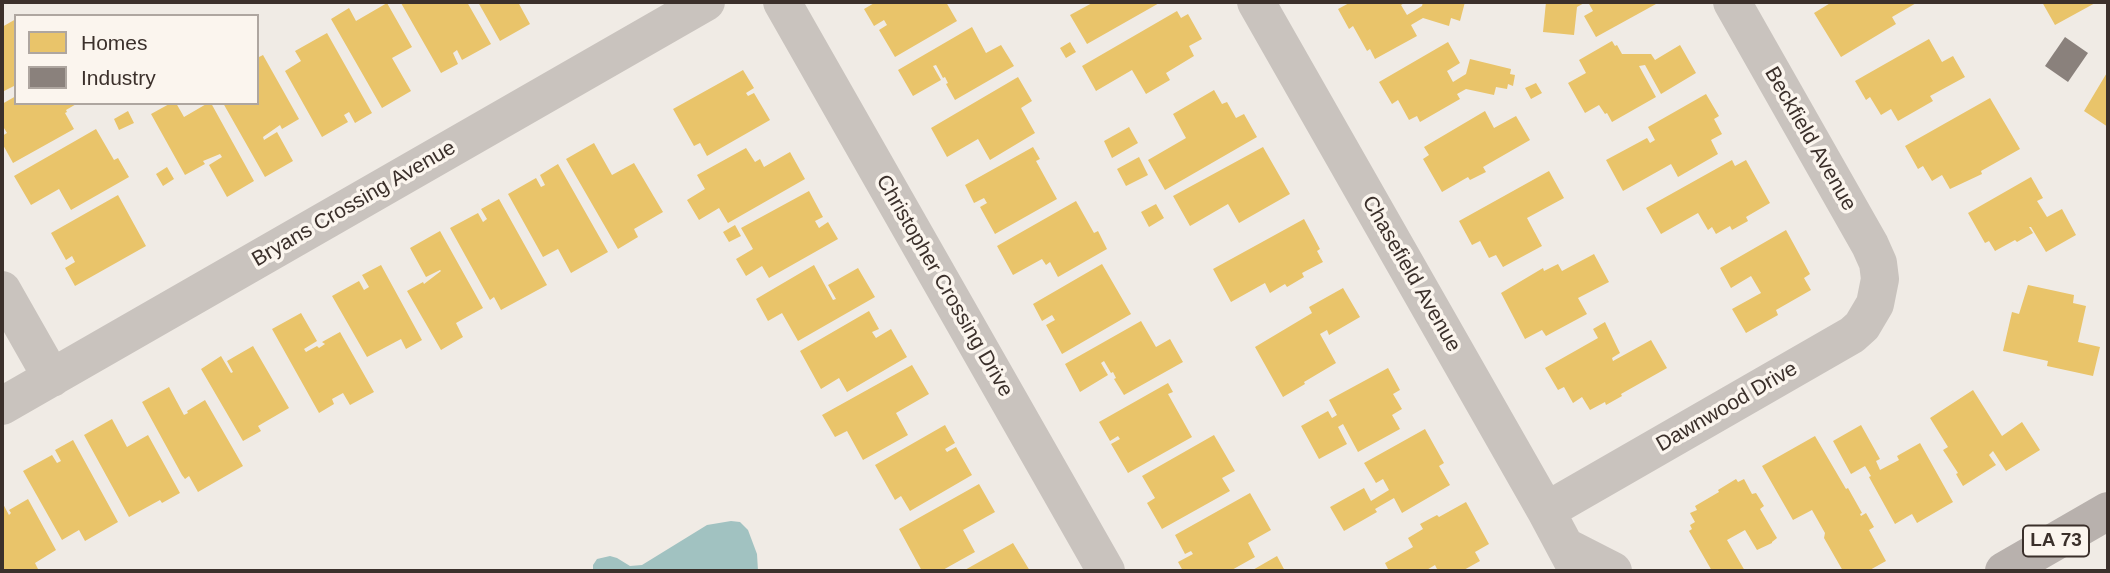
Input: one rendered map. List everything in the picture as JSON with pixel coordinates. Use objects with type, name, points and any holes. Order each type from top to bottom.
[{"type":"main road","name":"LA 73","points":[[2004,571],[2108,511]]},
{"type":"street","name":"Bryans Crossing Avenue","points":[[2,406],[706,2]]},
{"type":"street","name":"Christopher Crossing Drive","points":[[782,2],[1106,571]]},
{"type":"street","name":"Chasefield Avenue","points":[[1256,2],[1572,559],[1613,571]]},
{"type":"street","name":"Beckfield Avenue","points":[[1732,2],[1870,245],[1878,263],[1880,279]]},
{"type":"street","name":"Dawnwood Drive","points":[[1546,511],[1852,335],[1871,314],[1880,279]]},
{"type":"street","points":[[2,290],[52,378]]},
{"type":"water","points":[[740,522],[748,530],[757,554],[758,571],[593,571],[597,559],[610,556],[630,566],[642,565],[707,525]]},
{"type":"building: Homes","points":[[467,2],[491,44],[462,60],[457,50],[453,53],[458,64],[441,73],[401,3]]},
{"type":"building: Homes","points":[[478,2],[518,2],[530,24],[500,41]]},
{"type":"building: Homes","points":[[876,2],[946,2],[957,21],[895,57],[879,30],[887,25],[884,20],[874,26],[864,9]]},
{"type":"building: Homes","points":[[1094,2],[1161,2],[1087,44],[1070,15]]},
{"type":"building: Homes","points":[[1351,2],[1406,2],[1401,5],[1407,15],[1422,6],[1423,2],[1465,2],[1460,21],[1451,18],[1449,26],[1423,18],[1411,25],[1417,36],[1375,59],[1370,49],[1367,51],[1353,26],[1349,29],[1338,9]]},
{"type":"building: Homes","points":[[1546,2],[1586,2],[1577,7],[1574,35],[1543,32]]},
{"type":"building: Homes","points":[[1588,2],[1656,4],[1596,37],[1584,16],[1593,11]]},
{"type":"building: Homes","points":[[1832,2],[1918,2],[1892,17],[1896,24],[1841,57],[1814,13]]},
{"type":"building: Homes","points":[[2042,2],[2097,2],[2055,25]]},
{"type":"building: Homes","points":[[387,3],[412,47],[392,58],[411,91],[382,108],[331,19],[349,8],[356,21]]},
{"type":"building: Homes","points":[[1177,11],[1181,18],[1188,14],[1202,39],[1189,46],[1194,56],[1166,73],[1170,80],[1146,94],[1132,70],[1096,91],[1082,66]]},
{"type":"building: Homes","points":[[14,20],[14,86],[2,92],[2,27]]},
{"type":"building: Homes","points":[[972,27],[986,53],[1001,45],[1014,66],[955,100],[945,77],[943,78],[936,65],[933,66],[941,80],[913,96],[898,70]]},
{"type":"building: Homes","points":[[327,33],[372,113],[355,123],[349,112],[344,115],[348,122],[322,137],[285,71],[301,61],[295,51]]},
{"type":"building: Homes","points":[[1929,39],[1942,62],[1953,56],[1965,77],[1930,96],[1933,101],[1898,121],[1891,109],[1881,115],[1870,97],[1866,100],[1855,81]]},
{"type":"building: Homes","points":[[1612,41],[1622,54],[1651,54],[1655,60],[1680,45],[1696,73],[1661,94],[1645,65],[1639,66],[1656,97],[1612,122],[1599,105],[1585,113],[1568,83],[1586,73],[1579,60]]},
{"type":"building: Homes","points":[[1070,42],[1076,52],[1066,58],[1060,48]]},
{"type":"building: Homes","points":[[1448,42],[1460,63],[1447,71],[1453,82],[1466,74],[1470,59],[1511,69],[1510,74],[1515,75],[1513,86],[1508,84],[1507,89],[1496,87],[1494,95],[1466,89],[1457,94],[1460,99],[1420,122],[1417,116],[1409,120],[1398,100],[1392,104],[1379,82]]},
{"type":"building: Homes","points":[[263,55],[299,119],[282,129],[280,125],[263,137],[264,140],[277,132],[293,161],[265,177],[224,105],[259,105],[259,57]]},
{"type":"building: Homes","points":[[743,70],[754,88],[746,93],[748,96],[754,93],[770,120],[707,156],[700,143],[694,146],[673,109]]},
{"type":"building: Homes","points":[[2108,71],[2108,127],[2084,111]]},
{"type":"building: Homes","points":[[1018,77],[1032,101],[1021,108],[1035,133],[990,160],[978,139],[947,157],[931,128]]},
{"type":"building: Homes","points":[[1536,83],[1542,93],[1531,99],[1525,88]]},
{"type":"building: Homes","points":[[1214,90],[1222,104],[1227,102],[1236,118],[1244,114],[1257,137],[1165,190],[1148,160],[1186,138],[1173,114]]},
{"type":"building: Homes","points":[[1706,94],[1719,116],[1714,119],[1722,134],[1711,140],[1718,154],[1678,177],[1671,164],[1623,191],[1606,160],[1647,138],[1650,143],[1655,140],[1648,127]]},
{"type":"building: Homes","points":[[14,97],[14,105],[75,105],[65,113],[74,129],[13,163],[2,143],[2,136],[7,133],[2,129],[2,104]]},
{"type":"building: Homes","points":[[1990,98],[2020,149],[1981,171],[1982,174],[1950,189],[1942,175],[1932,181],[1923,166],[1918,169],[1905,146]]},
{"type":"building: Homes","points":[[167,105],[177,105],[184,117],[205,105],[212,105],[254,181],[227,197],[209,165],[222,157],[220,154],[203,161],[205,164],[185,175],[151,114]]},
{"type":"building: Homes","points":[[128,111],[134,123],[119,130],[114,119]]},
{"type":"building: Homes","points":[[1485,111],[1494,128],[1516,116],[1530,140],[1483,167],[1486,172],[1470,180],[1468,177],[1442,192],[1423,159],[1429,155],[1424,147]]},
{"type":"building: Homes","points":[[1129,127],[1138,143],[1112,158],[1104,141]]},
{"type":"building: Homes","points":[[96,129],[114,160],[118,158],[129,177],[71,210],[59,189],[31,205],[14,176]]},
{"type":"building: Homes","points":[[594,143],[612,175],[634,163],[663,212],[634,229],[638,237],[618,249],[566,159]]},
{"type":"building: Homes","points":[[1033,147],[1040,159],[1036,161],[1057,199],[995,234],[980,207],[987,203],[984,198],[974,203],[965,185]]},
{"type":"building: Homes","points":[[1263,147],[1290,194],[1239,223],[1228,204],[1190,226],[1173,196]]},
{"type":"building: Homes","points":[[746,148],[755,162],[760,159],[764,167],[790,152],[805,179],[728,223],[719,208],[699,220],[687,200],[705,189],[697,175]]},
{"type":"building: Homes","points":[[1139,157],[1148,175],[1126,186],[1117,169]]},
{"type":"building: Homes","points":[[1732,160],[1735,166],[1746,160],[1770,203],[1746,217],[1748,221],[1732,230],[1730,226],[1716,234],[1712,227],[1708,230],[1698,213],[1661,234],[1646,208]]},
{"type":"building: Homes","points":[[558,164],[608,252],[571,273],[558,249],[543,257],[508,194],[536,178],[541,187],[545,185],[540,175]]},
{"type":"building: Homes","points":[[167,167],[174,179],[163,186],[156,174]]},
{"type":"building: Homes","points":[[1549,171],[1564,198],[1527,218],[1542,246],[1503,267],[1496,255],[1489,258],[1480,241],[1472,245],[1459,221]]},
{"type":"building: Homes","points":[[2031,177],[2043,198],[2037,201],[2047,217],[2062,209],[2076,235],[2046,252],[2029,227],[2033,233],[1995,251],[1989,241],[1985,243],[1968,213]]},
{"type":"building: Homes","points":[[809,191],[823,217],[815,221],[819,228],[828,222],[838,239],[769,278],[762,266],[746,276],[736,259],[753,249],[741,228]]},
{"type":"building: Homes","points":[[118,195],[146,246],[75,286],[65,268],[75,262],[72,256],[66,260],[51,233]]},
{"type":"building: Homes","points":[[499,199],[547,285],[501,310],[494,297],[490,300],[450,228],[478,213],[483,222],[487,219],[481,209]]},
{"type":"building: Homes","points":[[1076,201],[1094,233],[1098,231],[1107,249],[1058,277],[1050,262],[1046,265],[1042,259],[1013,275],[997,246]]},
{"type":"building: Homes","points":[[1156,204],[1164,218],[1149,227],[1141,212]]},
{"type":"building: Homes","points":[[1304,219],[1320,249],[1317,251],[1323,262],[1302,273],[1304,277],[1287,287],[1285,284],[1270,293],[1265,283],[1231,302],[1213,269]]},
{"type":"building: Homes","points":[[735,225],[741,236],[729,242],[723,232]]},
{"type":"building: Homes","points":[[1786,230],[1810,274],[1804,278],[1811,290],[1776,310],[1778,315],[1746,333],[1732,309],[1761,293],[1751,276],[1731,288],[1720,268]]},
{"type":"building: Homes","points":[[440,231],[483,308],[456,323],[463,337],[441,350],[407,291],[423,282],[424,284],[441,271],[426,277],[410,248]]},
{"type":"building: Homes","points":[[1594,254],[1609,282],[1578,298],[1587,314],[1546,336],[1542,330],[1525,339],[1501,293],[1543,268],[1544,271],[1558,264],[1562,271]]},
{"type":"building: Homes","points":[[1102,264],[1131,314],[1062,354],[1046,325],[1055,320],[1052,315],[1042,321],[1033,304]]},
{"type":"building: Homes","points":[[381,265],[422,340],[406,349],[401,339],[367,357],[332,296],[359,281],[364,290],[369,287],[362,275]]},
{"type":"building: Homes","points":[[814,265],[833,300],[836,299],[828,285],[858,268],[875,297],[798,341],[782,313],[768,321],[756,299]]},
{"type":"building: Homes","points":[[2028,285],[2074,295],[2073,303],[2086,306],[2078,342],[2100,347],[2093,376],[2047,366],[2048,361],[2003,351],[2012,312],[2019,314]]},
{"type":"building: Homes","points":[[1343,288],[1360,317],[1329,335],[1327,330],[1320,334],[1336,363],[1283,397],[1255,347],[1312,313],[1309,307]]},
{"type":"building: Homes","points":[[869,311],[879,329],[872,332],[876,338],[891,329],[907,357],[847,392],[839,378],[821,389],[800,351]]},
{"type":"building: Homes","points":[[301,313],[317,341],[304,349],[306,352],[317,346],[319,348],[325,344],[322,342],[340,332],[374,392],[350,405],[343,393],[332,399],[334,404],[319,413],[272,329]]},
{"type":"building: Homes","points":[[1141,321],[1156,347],[1170,339],[1183,362],[1124,395],[1114,379],[1116,378],[1113,372],[1111,373],[1104,361],[1101,363],[1108,375],[1080,392],[1065,364]]},
{"type":"building: Homes","points":[[1605,322],[1620,353],[1612,358],[1613,361],[1651,340],[1667,368],[1606,405],[1605,402],[1590,410],[1582,397],[1573,403],[1564,387],[1558,390],[1545,368],[1598,338],[1593,329]]},
{"type":"building: Homes","points":[[253,346],[289,408],[258,426],[261,431],[243,441],[201,369],[221,356],[231,373],[233,372],[227,361]]},
{"type":"building: Homes","points":[[912,365],[929,394],[896,413],[908,435],[863,460],[847,431],[835,437],[822,415]]},
{"type":"building: Homes","points":[[1388,368],[1400,390],[1393,394],[1402,409],[1392,415],[1400,429],[1358,452],[1343,424],[1338,427],[1347,444],[1319,459],[1301,426],[1328,411],[1332,418],[1337,415],[1329,400]]},
{"type":"building: Homes","points":[[1168,383],[1173,392],[1168,394],[1192,437],[1128,473],[1111,444],[1120,439],[1118,436],[1110,441],[1099,422]]},
{"type":"building: Homes","points":[[169,387],[184,415],[205,400],[243,466],[198,492],[189,476],[185,479],[182,475],[142,402]]},
{"type":"building: Homes","points":[[1973,390],[2002,436],[2022,422],[2040,450],[2006,471],[1993,451],[1989,455],[1996,465],[1963,486],[1943,450],[1948,447],[1930,418]]},
{"type":"building: Homes","points":[[112,419],[127,447],[148,435],[180,493],[162,503],[160,500],[129,517],[84,435]]},
{"type":"building: Homes","points":[[945,425],[955,443],[945,449],[947,452],[956,447],[972,475],[910,511],[901,496],[895,500],[875,465]]},
{"type":"building: Homes","points":[[1861,425],[1880,459],[1876,461],[1880,470],[1899,460],[1897,456],[1920,443],[1953,502],[1917,523],[1912,514],[1895,524],[1865,466],[1851,474],[1833,441]]},
{"type":"building: Homes","points":[[1425,429],[1444,463],[1439,466],[1450,485],[1402,513],[1394,498],[1375,509],[1377,512],[1344,531],[1330,507],[1364,488],[1371,501],[1389,490],[1383,479],[1376,483],[1364,463]]},
{"type":"building: Homes","points":[[1214,435],[1235,471],[1222,478],[1230,491],[1162,529],[1147,503],[1155,498],[1142,476]]},
{"type":"building: Homes","points":[[1815,436],[1846,489],[1848,488],[1862,513],[1861,516],[1866,513],[1874,527],[1869,530],[1886,561],[1868,571],[1843,571],[1812,510],[1793,520],[1762,466]]},
{"type":"building: Homes","points":[[73,440],[118,522],[85,541],[79,530],[62,540],[23,471],[52,455],[57,463],[61,461],[55,450]]},
{"type":"building: Homes","points":[[1736,479],[1738,482],[1744,479],[1752,494],[1756,493],[1764,506],[1760,509],[1777,538],[1757,550],[1745,530],[1727,540],[1745,571],[1712,571],[1689,531],[1692,529],[1690,525],[1695,522],[1690,513],[1697,510],[1695,506]]},
{"type":"building: Homes","points":[[979,484],[995,512],[963,530],[975,552],[941,571],[922,571],[899,529]]},
{"type":"building: Homes","points":[[1250,493],[1271,530],[1248,543],[1255,557],[1230,571],[1183,571],[1178,562],[1193,554],[1191,551],[1185,554],[1175,535]]},
{"type":"building: Homes","points":[[28,499],[56,550],[35,563],[39,571],[3,571],[2,502],[9,515],[9,510]]},
{"type":"building: Homes","points":[[1466,502],[1489,544],[1475,552],[1480,561],[1462,571],[1438,571],[1435,565],[1425,571],[1389,571],[1385,563],[1413,547],[1408,538],[1423,529],[1420,524]]},
{"type":"building: Homes","points":[[1013,543],[1030,571],[963,571]]},
{"type":"building: Homes","points":[[1277,556],[1285,571],[1251,571]]},
{"type":"building: Industry","points":[[2065,37],[2088,53],[2068,82],[2045,66]]}]
